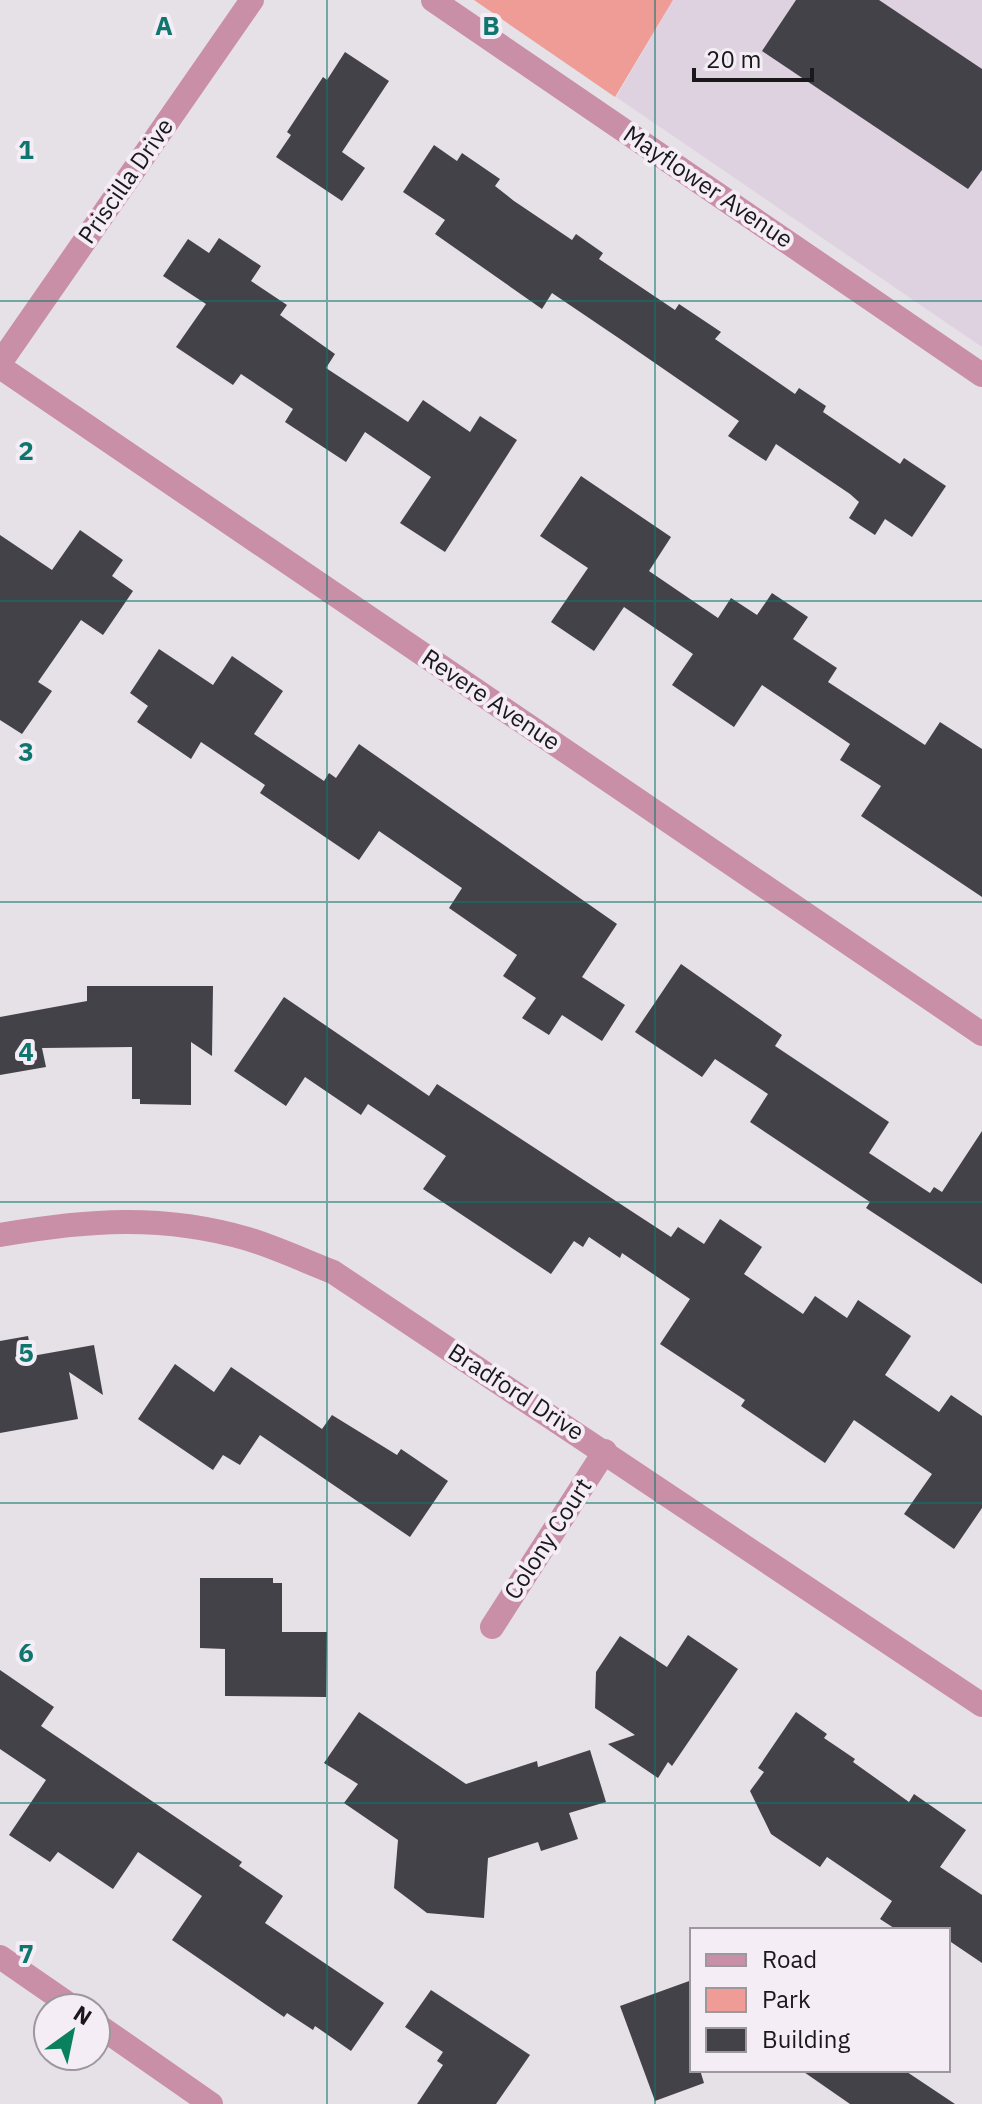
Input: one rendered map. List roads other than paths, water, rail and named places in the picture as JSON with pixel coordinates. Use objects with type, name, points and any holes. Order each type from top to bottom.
[{"type":"street","name":"Priscilla Drive","points":[[0,365],[252,0]]},
{"type":"street","name":"Mayflower Avenue","points":[[433,0],[982,375]]},
{"type":"street","name":"Revere Avenue","points":[[0,365],[982,1034]]},
{"type":"street","name":"Bradford Drive","points":[[0,1235],[77,1222],[158,1222],[247,1239],[333,1272],[982,1705]]},
{"type":"street","name":"Colony Court","points":[[492,1627],[605,1451]]},
{"type":"street","points":[[0,1957],[51,1992]]},
{"type":"street","points":[[112,2035],[211,2104]]}]
